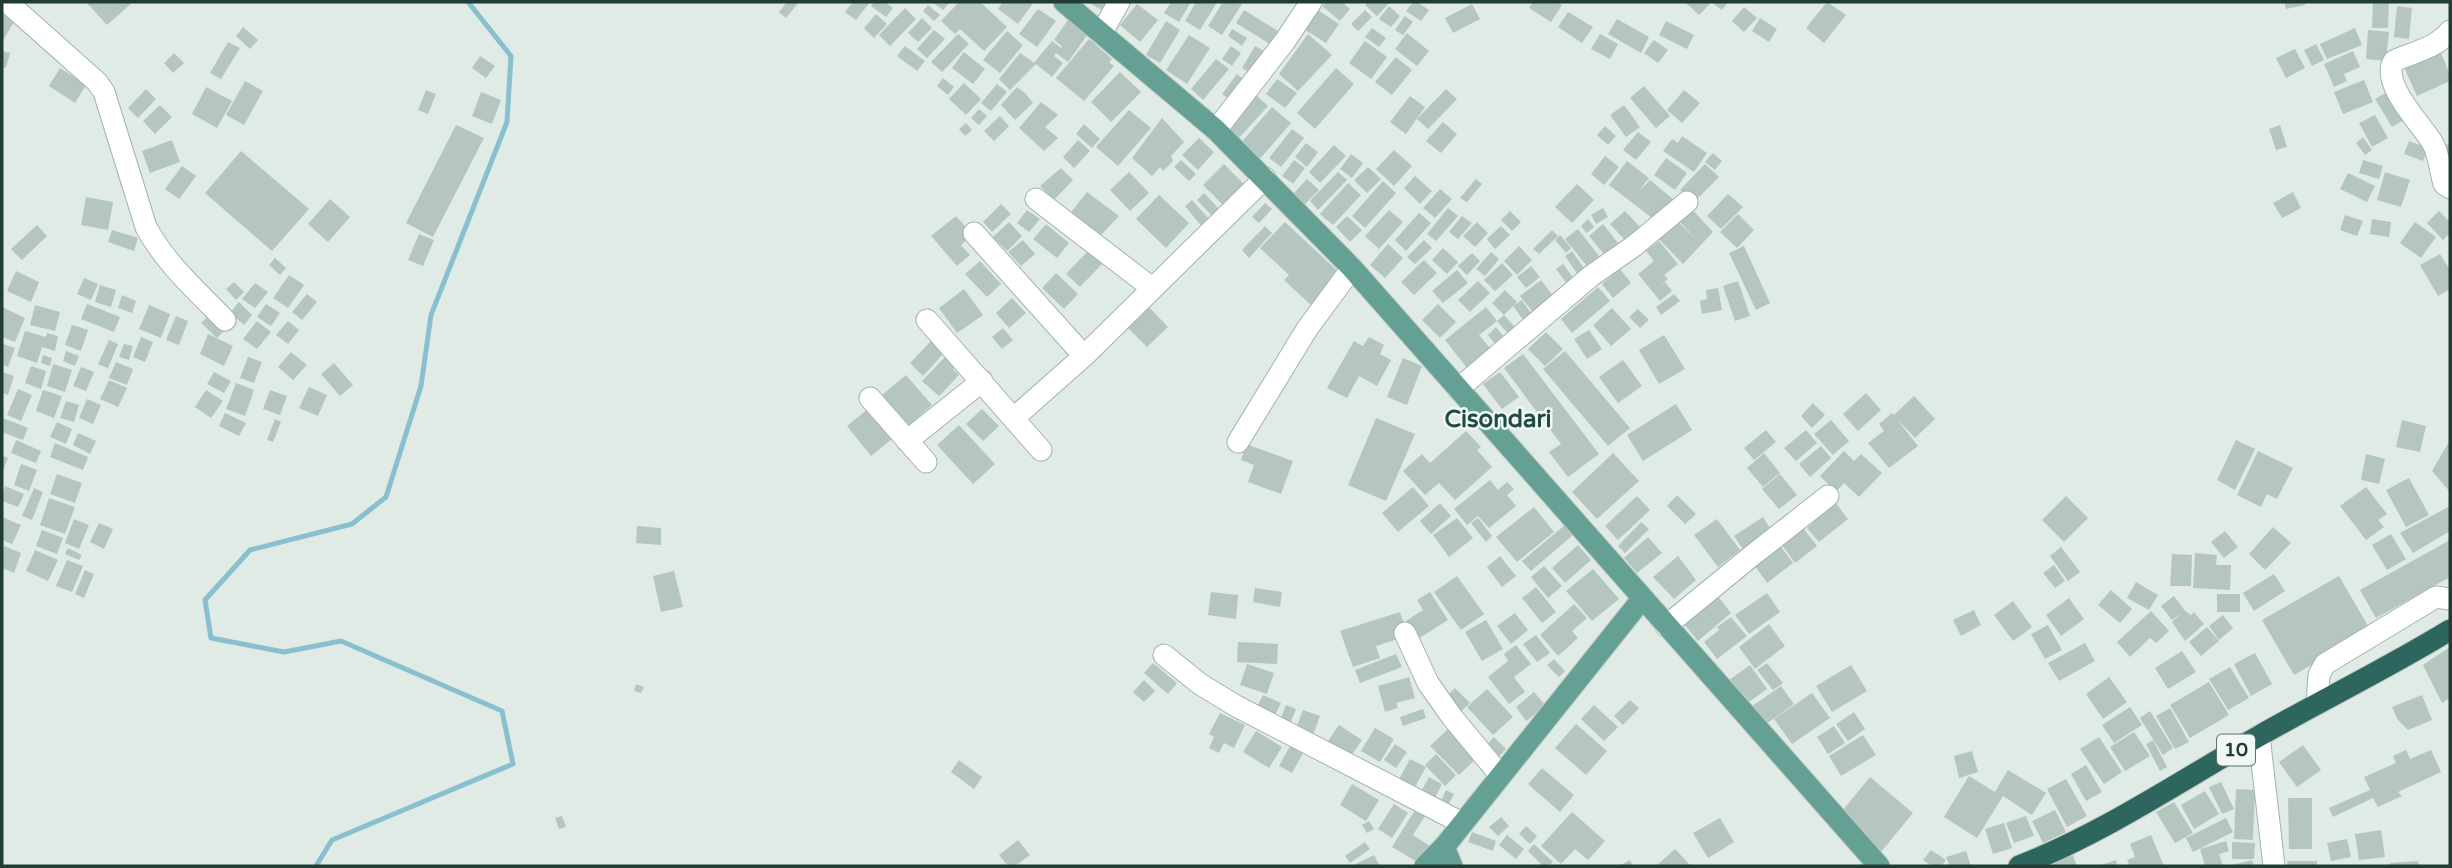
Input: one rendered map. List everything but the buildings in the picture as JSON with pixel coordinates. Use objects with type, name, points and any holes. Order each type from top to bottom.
[{"type":"highway","name":"10","points":[[2019,866],[2105,827],[2259,736],[2397,662],[2450,629]]},
{"type":"main road","points":[[1064,2],[1216,130],[1352,268],[1879,866]]},
{"type":"main road","points":[[1425,866],[1448,857],[1462,823],[1642,598]]},
{"type":"street","points":[[7,2],[97,82],[104,92],[146,227],[155,244],[225,320]]},
{"type":"street","points":[[1101,34],[1119,2]]},
{"type":"street","points":[[1216,130],[1311,2]]},
{"type":"street","points":[[2450,31],[2444,39],[2433,45],[2394,61],[2390,70],[2401,101],[2433,144],[2444,184],[2450,188]]},
{"type":"street","points":[[1014,418],[1084,356],[1265,178]]},
{"type":"street","points":[[1036,199],[1152,288]]},
{"type":"street","points":[[1458,389],[1591,276],[1634,246],[1687,202]]},
{"type":"street","points":[[974,233],[1084,356]]},
{"type":"street","points":[[1238,442],[1307,329],[1352,268]]},
{"type":"street","points":[[927,320],[1041,450]]},
{"type":"street","points":[[907,441],[982,381]]},
{"type":"street","points":[[870,398],[926,462]]},
{"type":"street","points":[[1666,626],[1828,496]]},
{"type":"street","points":[[2317,704],[2319,675],[2325,664],[2436,597],[2450,598]]},
{"type":"street","points":[[1405,633],[1428,683],[1451,718],[1500,775]]},
{"type":"street","points":[[1164,655],[1200,684],[1236,706],[1462,823]]},
{"type":"street","points":[[2259,736],[2274,866]]},
{"type":"waterway","points":[[316,866],[332,840],[513,764],[502,711],[341,641],[284,652],[211,638],[205,600],[250,550],[352,524],[386,497],[421,386],[431,315],[507,122],[511,56],[468,2]]},
{"type":"district","name":"Cisondari","points":[[1498,419]]}]
